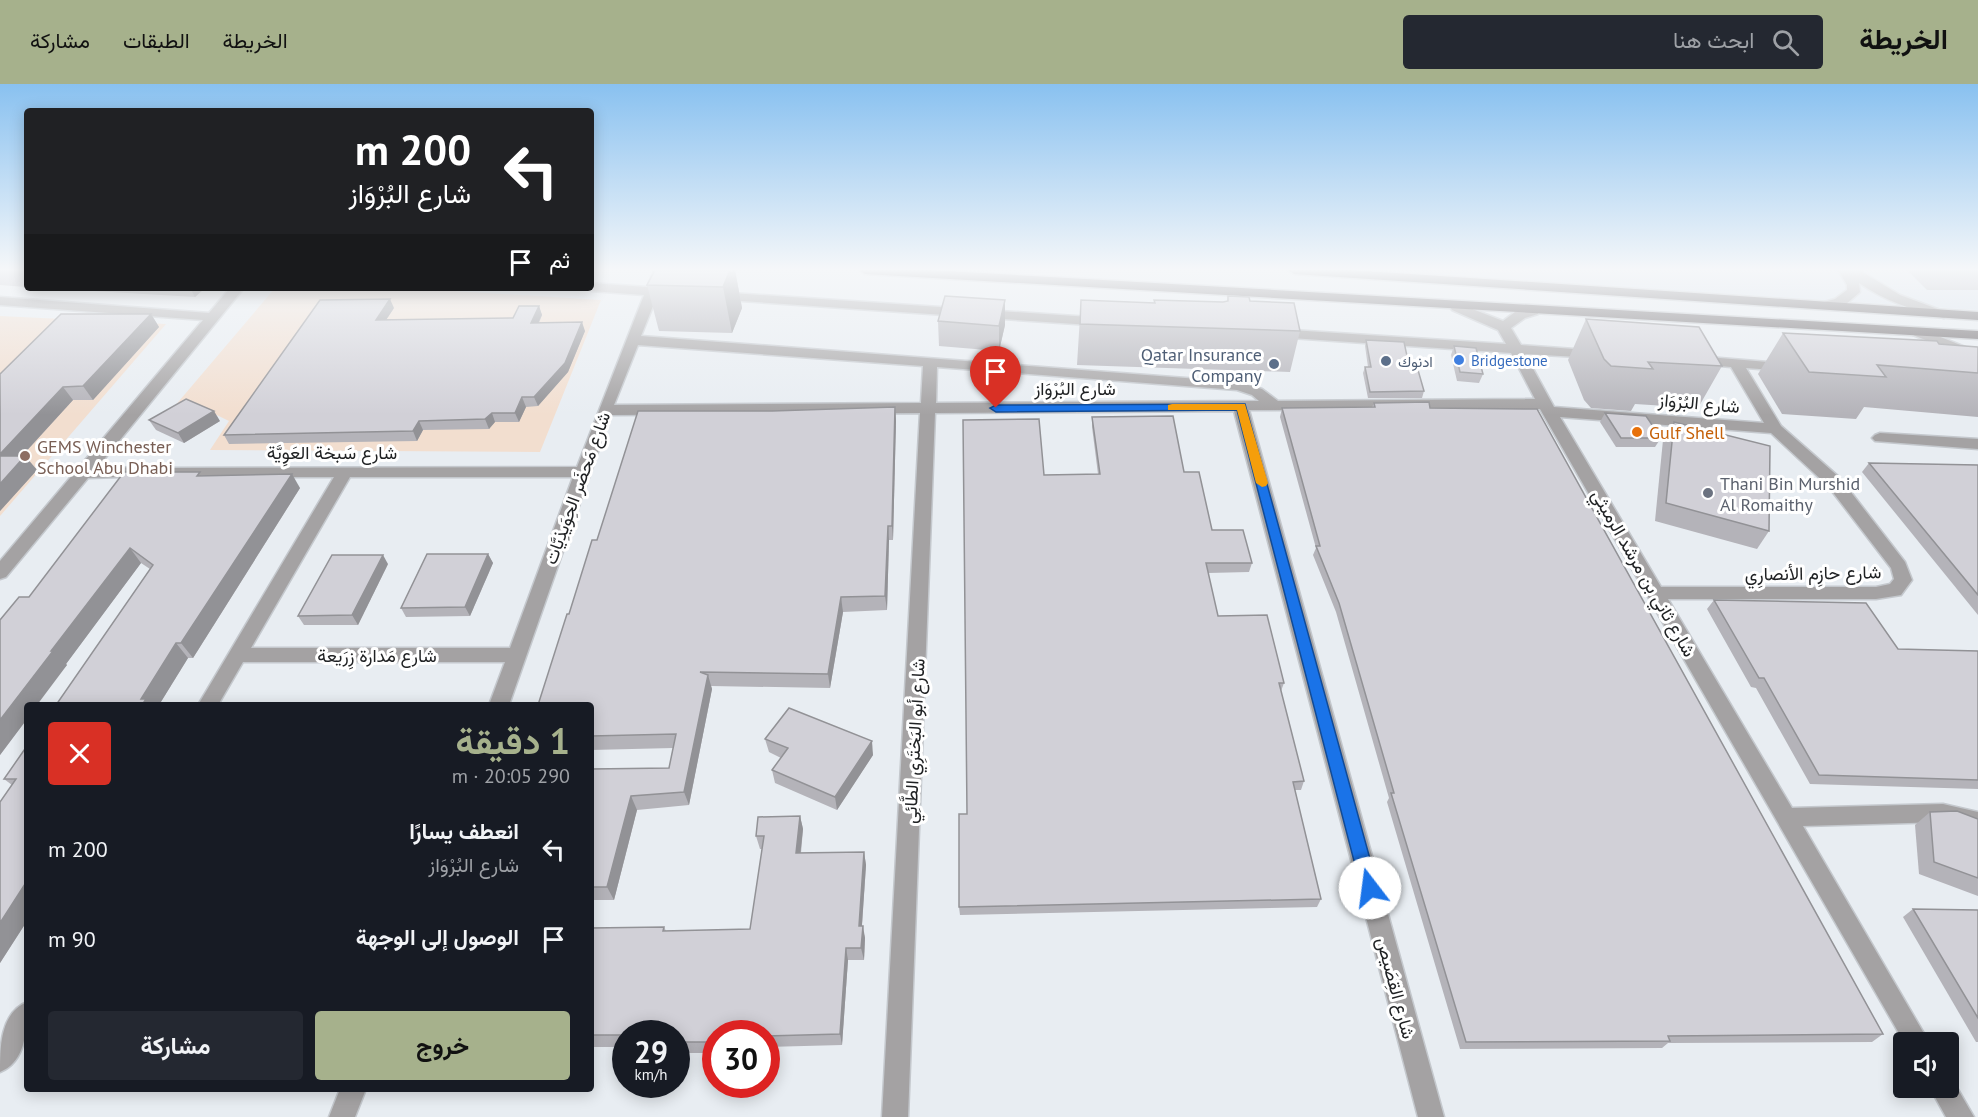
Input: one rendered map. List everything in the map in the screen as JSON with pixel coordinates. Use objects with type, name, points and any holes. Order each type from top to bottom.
[{"type":"main road","points":[[1665,318],[1978,335]]},
{"type":"street","points":[[0,573],[81,472],[211,318]]},
{"type":"street","name":"شارع مَحضَر الحِوَيذِيَّات","points":[[500,702],[604,410],[640,318]]},
{"type":"street","points":[[1046,318],[1116,323]]},
{"type":"street","points":[[1484,318],[1504,327],[1516,318]]},
{"type":"street","name":"شارع ثاني بن مرشد الرميثي","points":[[1504,327],[1514,349],[1911,1032]]},
{"type":"street","points":[[1918,332],[1978,357]]},
{"type":"street","points":[[1264,333],[1607,355]]},
{"type":"street","points":[[632,340],[1238,386],[1257,392],[1275,406]]},
{"type":"street","points":[[1677,359],[1805,368]]},
{"type":"street","name":"شارع حازِم الأنصارِي","points":[[1656,593],[1876,593],[1895,590],[1901,586],[1903,580],[1899,566],[1834,482],[1775,429],[1736,363]]},
{"type":"street","name":"شارع أبو البَختَرِي الطَّائِي","points":[[896,1117],[930,364]]},
{"type":"street","name":"شارع البُرْوَاز","points":[[604,410],[1275,406],[1548,407],[1775,429]]},
{"type":"street","name":"شارع القِصَيص","points":[[1241,407],[1431,1117]]},
{"type":"street","points":[[1880,438],[1978,444]]},
{"type":"street","points":[[210,702],[346,471]]},
{"type":"street","name":"شارع سَبخة العَوِيَّة","points":[[81,472],[583,472]]},
{"type":"street","name":"شارع مَدارة زِرَيعة","points":[[237,655],[516,655]]},
{"type":"street","points":[[1787,817],[1944,813],[1978,821]]},
{"type":"street","points":[[0,1060],[24,1019]]},
{"type":"street","points":[[342,1117],[352,1092]]},
{"type":"street","points":[[1949,1098],[1961,1117]]},
{"type":"shaded area","name":"GEMS Winchester School Abu Dhabi","points":[[0,318],[166,324],[0,516]]},
{"type":"shaded area","points":[[249,318],[594,318],[540,452],[210,450],[229,421],[198,406],[174,407]]},
{"type":"building","points":[[57,318],[147,318],[83,386],[63,387],[0,454],[0,374]]},
{"type":"building","points":[[307,318],[533,318],[531,323],[582,322],[565,363],[534,397],[522,397],[515,413],[492,413],[485,419],[419,421],[413,431],[224,435]]},
{"type":"building","points":[[939,318],[1001,318],[999,326],[938,321]]},
{"type":"building","points":[[1080,318],[1297,318],[1300,331],[1080,324]]},
{"type":"building","points":[[1586,319],[1699,327],[1722,366],[1648,362],[1653,369],[1611,366],[1604,359]]},
{"type":"building","points":[[1783,333],[1937,341],[1939,344],[1978,347],[1978,373],[1877,365],[1886,377],[1809,372]]},
{"type":"building","points":[[1366,340],[1404,342],[1410,370],[1418,370],[1424,391],[1370,392],[1365,367],[1371,367]]},
{"type":"building","points":[[1454,346],[1476,348],[1483,374],[1460,372]]},
{"type":"building","points":[[186,399],[214,411],[178,433],[149,420]]},
{"type":"building","points":[[1429,402],[1430,408],[1537,409],[1883,1034],[1668,1036],[1670,1041],[1466,1042],[1391,793],[1394,793],[1339,603],[1316,546],[1320,546],[1282,408],[1375,407],[1374,403]]},
{"type":"building","points":[[895,407],[892,526],[888,526],[885,596],[841,597],[828,674],[700,672],[708,675],[684,792],[631,796],[607,887],[594,887],[594,769],[669,768],[676,734],[594,736],[594,702],[539,702],[592,540],[597,540],[638,411],[772,411]]},
{"type":"building","points":[[1605,413],[1646,416],[1661,438],[1621,438]]},
{"type":"building","points":[[1173,416],[1184,472],[1199,472],[1212,530],[1243,530],[1252,563],[1206,563],[1218,616],[1267,615],[1284,683],[1279,683],[1304,781],[1293,782],[1321,899],[959,907],[959,814],[967,814],[963,420],[1039,419],[1044,475],[1100,474],[1092,417]]},
{"type":"building","name":"Thani Bin Murshid Al Romaithy","points":[[1674,422],[1770,446],[1769,531],[1666,503]]},
{"type":"building","points":[[0,456],[25,456],[0,484]]},
{"type":"building","points":[[1869,463],[1978,465],[1978,595]]},
{"type":"building","points":[[124,472],[200,472],[197,476],[292,474],[181,643],[176,643],[141,699],[146,699],[144,702],[58,702],[153,565],[130,548],[0,720],[0,620],[19,597],[29,597]]},
{"type":"building","points":[[427,554],[488,554],[465,607],[401,608]]},
{"type":"building","points":[[332,555],[383,555],[352,615],[298,616]]},
{"type":"building","points":[[1714,600],[1866,603],[1898,649],[1978,651],[1978,780],[1819,775],[1764,678],[1759,678]]},
{"type":"building","points":[[789,708],[872,741],[835,797],[772,770],[788,748],[765,739]]},
{"type":"building","points":[[24,750],[24,886],[0,923],[0,802],[16,779],[4,779]]},
{"type":"building","points":[[1957,811],[1978,819],[1978,878],[1934,862],[1930,812]]},
{"type":"building","points":[[800,816],[796,853],[864,852],[859,926],[863,926],[861,948],[846,948],[840,1034],[780,1036],[780,1020],[702,1020],[702,1042],[690,1042],[690,1020],[612,1020],[612,1035],[594,1035],[594,928],[664,927],[663,931],[750,929],[764,836],[756,836],[758,817]]},
{"type":"building","points":[[1913,909],[1978,910],[1978,1018]]},
{"type":"slow traffic","points":[[1172,407],[1241,407],[1262,483]]},
{"type":"place","name":"Bridgestone","points":[[1459,360]]},
{"type":"place","name":"ادنوك","points":[[1386,361]]},
{"type":"place","name":"Qatar Insurance Company","points":[[1274,364]]},
{"type":"place","name":"Gulf Shell","points":[[1637,432]]},
{"type":"place","name":"GEMS Winchester School Abu Dhabi","points":[[25,456]]},
{"type":"place","name":"Thani Bin Murshid Al Romaithy","points":[[1708,493]]},
{"type":"route","points":[[996,408],[1241,407],[1370,888]]}]
